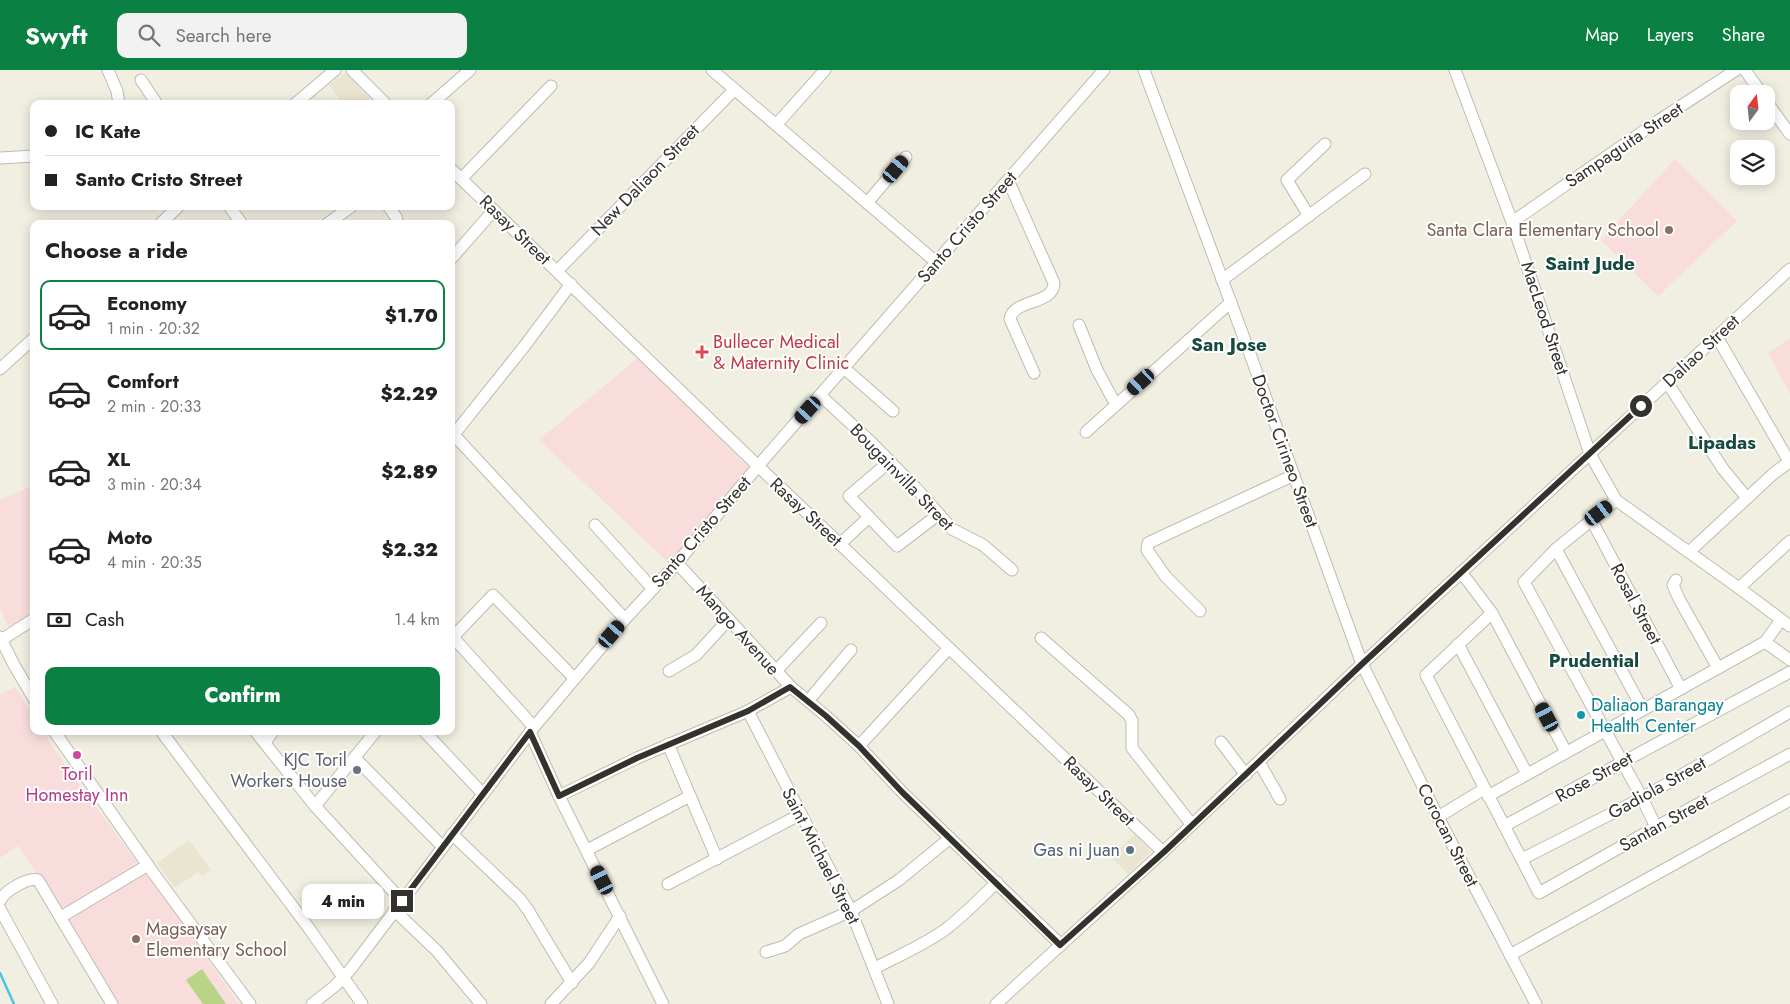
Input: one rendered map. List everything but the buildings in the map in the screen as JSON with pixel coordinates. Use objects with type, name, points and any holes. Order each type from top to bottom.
[{"type":"street","points":[[108,70],[117,91],[118,100]]},
{"type":"street","points":[[300,100],[335,70]]},
{"type":"street","points":[[352,70],[382,100]]},
{"type":"street","points":[[436,100],[470,70]]},
{"type":"street","points":[[712,70],[936,262]]},
{"type":"street","points":[[776,125],[825,70]]},
{"type":"street","name":"Santo Cristo Street","points":[[312,1004],[344,978],[532,729],[574,678],[677,563],[758,466],[1104,70]]},
{"type":"street","name":"Doctor Cirineo Street","points":[[1144,70],[1231,302],[1362,664]]},
{"type":"street","name":"MacLeod Street","points":[[1455,70],[1512,222],[1590,454],[1616,500]]},
{"type":"street","name":"Sampaguita Street","points":[[1512,222],[1661,119],[1736,70]]},
{"type":"street","points":[[1745,70],[1756,85]]},
{"type":"street","points":[[141,80],[154,100]]},
{"type":"street","points":[[461,179],[551,86]]},
{"type":"street","name":"New Daliaon Street","points":[[557,271],[734,90]]},
{"type":"street","points":[[1775,113],[1790,134]]},
{"type":"street","points":[[1308,216],[1287,180],[1325,144]]},
{"type":"street","points":[[0,158],[30,156]]},
{"type":"street","points":[[868,203],[906,157]]},
{"type":"street","name":"Rasay Street","points":[[455,173],[758,466],[1164,852]]},
{"type":"street","points":[[1222,280],[1365,174]]},
{"type":"street","points":[[1008,180],[1054,283],[1053,290],[1046,296],[1014,310],[1010,316],[1034,373]]},
{"type":"street","points":[[164,220],[175,210]]},
{"type":"street","points":[[340,220],[349,210]]},
{"type":"street","points":[[455,254],[494,210]]},
{"type":"street","name":"Daliao Street","points":[[996,1004],[1164,852],[1362,664],[1790,269]]},
{"type":"street","points":[[455,434],[571,284]]},
{"type":"street","points":[[1086,432],[1231,302]]},
{"type":"street","points":[[1079,325],[1097,370],[1116,405]]},
{"type":"street","points":[[1689,552],[1790,462],[1717,337]]},
{"type":"street","points":[[0,369],[30,342]]},
{"type":"street","points":[[844,368],[893,410]]},
{"type":"street","points":[[1667,382],[1722,469],[1748,498]]},
{"type":"street","name":"Bougainvilla Street","points":[[821,396],[889,462],[952,529],[983,545],[1012,570]]},
{"type":"street","points":[[455,439],[625,619]]},
{"type":"street","points":[[889,462],[849,496],[868,518],[897,546],[938,514]]},
{"type":"street","points":[[1200,611],[1166,577],[1147,550],[1148,543],[1294,475]]},
{"type":"street","points":[[1438,817],[1527,774],[1604,731],[1681,689],[1765,642],[1786,623],[1616,500],[1590,519],[1556,549],[1524,582],[1604,731],[1642,798],[1656,827]]},
{"type":"street","points":[[840,544],[868,518]]},
{"type":"street","name":"Rosal Street","points":[[1590,519],[1681,689]]},
{"type":"street","points":[[595,524],[653,588]]},
{"type":"street","points":[[1739,588],[1790,541]]},
{"type":"street","points":[[1556,549],[1643,710]]},
{"type":"street","name":"Mango Avenue","points":[[677,563],[790,687],[859,746],[902,792],[1060,945]]},
{"type":"street","points":[[1461,572],[1492,613],[1566,752]]},
{"type":"street","points":[[1676,580],[1673,585],[1679,599],[1718,668]]},
{"type":"street","points":[[455,634],[493,596],[574,678]]},
{"type":"street","points":[[1492,613],[1426,675],[1522,859]]},
{"type":"street","points":[[669,671],[696,655],[729,619]]},
{"type":"street","points":[[30,621],[1,638],[30,691]]},
{"type":"street","points":[[776,671],[821,623]]},
{"type":"street","points":[[1041,638],[1129,715],[1132,721],[1132,748],[1192,826]]},
{"type":"street","points":[[455,640],[532,729],[559,796],[663,1004]]},
{"type":"street","points":[[1765,642],[1790,660]]},
{"type":"street","points":[[1458,644],[1527,774]]},
{"type":"street","points":[[859,746],[949,648]]},
{"type":"street","points":[[808,701],[850,650]]},
{"type":"street","name":"Corocan Street","points":[[1362,664],[1438,817],[1536,1004]]},
{"type":"street","name":"Rose Street","points":[[1504,826],[1790,672]]},
{"type":"street","points":[[559,796],[668,744],[748,711],[790,687]]},
{"type":"street","name":"Saint Michael Street","points":[[748,711],[851,911],[888,1004]]},
{"type":"street","name":"Gadiola Street","points":[[1522,859],[1642,798],[1790,712]]},
{"type":"street","points":[[57,735],[148,865],[250,1004]]},
{"type":"street","points":[[164,735],[362,1004]]},
{"type":"street","points":[[258,735],[315,806],[481,1004]]},
{"type":"street","points":[[265,743],[270,735]]},
{"type":"street","points":[[315,806],[373,735]]},
{"type":"street","points":[[428,735],[483,794]]},
{"type":"street","points":[[1221,742],[1246,775]]},
{"type":"street","points":[[668,744],[717,859]]},
{"type":"street","name":"Santan Street","points":[[1522,859],[1539,892],[1790,754]]},
{"type":"street","points":[[355,758],[442,847]]},
{"type":"street","points":[[1259,762],[1280,799]]},
{"type":"street","points":[[587,850],[690,796]]},
{"type":"street","points":[[1510,954],[1790,800]]},
{"type":"street","points":[[668,884],[801,814]]},
{"type":"street","points":[[452,834],[520,899],[572,984]]},
{"type":"street","points":[[766,952],[785,946],[799,934],[851,911],[899,880],[950,838]]},
{"type":"street","points":[[61,916],[148,865]]},
{"type":"street","points":[[0,901],[3,895],[29,880],[38,880],[112,1004]]},
{"type":"street","points":[[875,968],[922,944],[944,930],[966,913],[997,882]]},
{"type":"street","points":[[0,910],[52,1004]]},
{"type":"street","points":[[551,1004],[572,984],[589,963],[620,916]]},
{"type":"shaded area","points":[[345,72],[370,98],[368,100],[340,100],[329,85]]},
{"type":"shaded area","name":"Santa Clara Elementary School","points":[[1675,159],[1737,221],[1658,296],[1601,240]]},
{"type":"shaded area","points":[[1790,338],[1790,394],[1768,353]]},
{"type":"shaded area","points":[[639,357],[749,468],[669,563],[539,440]]},
{"type":"shaded area","points":[[30,487],[30,615],[9,628],[0,609],[0,500]]},
{"type":"shaded area","points":[[15,687],[30,711],[30,735],[45,735],[140,867],[64,914],[18,846],[0,858],[0,695]]},
{"type":"shaded area","points":[[1135,834],[1151,852],[1128,874],[1111,857]]},
{"type":"shaded area","points":[[189,840],[211,870],[202,876],[198,872],[175,888],[157,863]]},
{"type":"shaded area","name":"Magsaysay Elementary School","points":[[148,872],[239,1004],[118,1004],[65,918]]},
{"type":"green space","points":[[202,969],[226,1004],[203,1004],[186,980]]},
{"type":"waterway","points":[[0,973],[14,1004]]},
{"type":"place","name":"Santa Clara Elementary School","points":[[1669,230]]},
{"type":"place","name":"Bullecer Medical & Maternity Clinic","points":[[702,352]]},
{"type":"place","name":"Daliaon Barangay Health Center","points":[[1581,715]]},
{"type":"place","name":"Toril Homestay Inn","points":[[77,755]]},
{"type":"place","name":"KJC Toril Workers House","points":[[357,770]]},
{"type":"place","name":"Gas ni Juan","points":[[1130,850]]},
{"type":"place","name":"Magsaysay Elementary School","points":[[136,939]]},
{"type":"district","name":"Saint Jude","points":[[1590,263]]},
{"type":"district","name":"San Jose","points":[[1229,344]]},
{"type":"district","name":"Lipadas","points":[[1722,442]]},
{"type":"district","name":"Prudential","points":[[1594,660]]},
{"type":"route","points":[[402,901],[530,732],[559,796],[668,744],[748,711],[790,687],[859,746],[902,792],[1060,945],[1164,852],[1362,664],[1641,406]]}]
